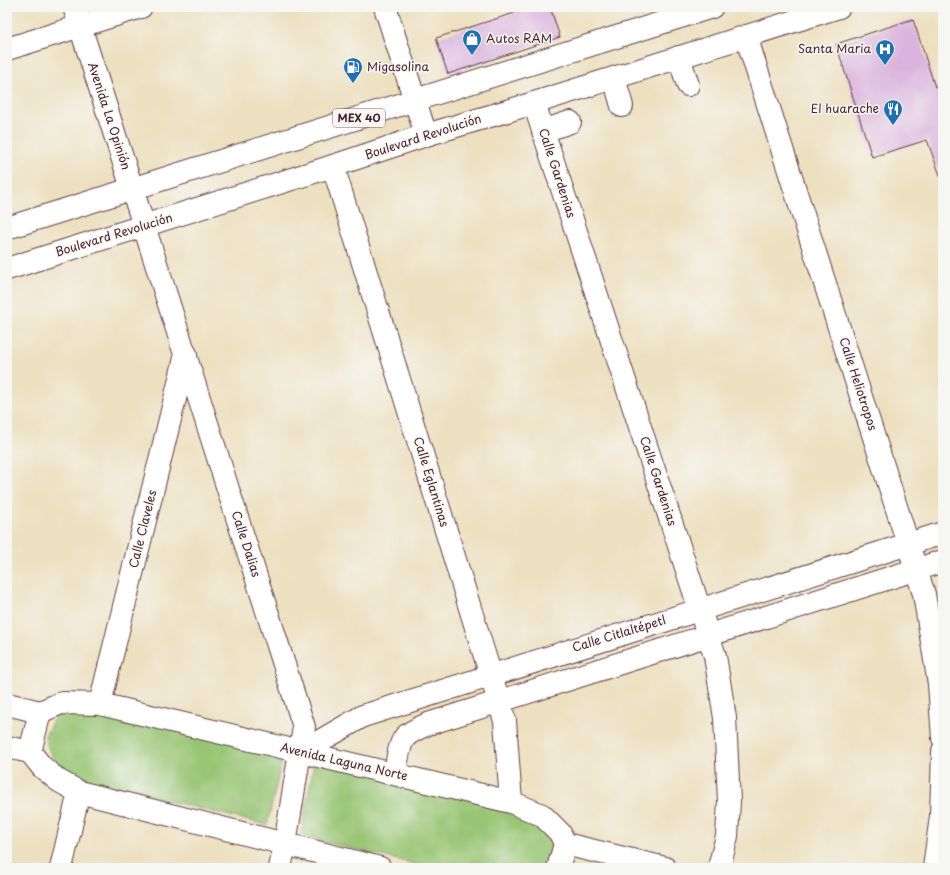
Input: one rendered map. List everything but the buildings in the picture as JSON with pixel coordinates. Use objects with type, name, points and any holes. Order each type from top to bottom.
[{"type":"street","points":[[7,49],[77,17],[141,7]]},
{"type":"street","points":[[385,7],[426,135]]},
{"type":"street","name":"MEX 40","points":[[7,228],[712,7]]},
{"type":"street","name":"Boulevard Revolución","points":[[7,269],[426,135],[534,103],[839,7]]},
{"type":"street","name":"Avenida La Opinión","points":[[77,17],[144,226]]},
{"type":"street","name":"Calle Heliotropos","points":[[746,36],[747,66],[909,543],[924,594],[939,684],[943,738]]},
{"type":"street","points":[[679,58],[688,85]]},
{"type":"street","points":[[614,78],[622,106]]},
{"type":"street","name":"Calle Gardenias","points":[[534,103],[700,609],[716,664],[725,718],[729,801],[727,836],[719,868]]},
{"type":"street","points":[[543,131],[570,122]]},
{"type":"street","name":"Calle Eglantinas","points":[[333,166],[505,721],[511,802]]},
{"type":"street","name":"Calle Dalias","points":[[144,226],[304,726],[301,752],[280,868]]},
{"type":"street","name":"Calle Claveles","points":[[100,704],[186,354]]},
{"type":"street","name":"Calle Citlaltépetl","points":[[301,752],[363,716],[943,533]]},
{"type":"street","points":[[395,774],[401,747],[405,737],[414,730],[428,724],[943,561]]},
{"type":"street","name":"Avenida Laguna Norte","points":[[40,712],[61,703],[100,704],[511,802],[542,814],[560,833],[564,844]]},
{"type":"street","points":[[7,704],[40,712],[30,752]]},
{"type":"street","points":[[7,747],[30,752],[42,767],[59,782],[79,792],[380,868]]},
{"type":"street","points":[[934,868],[940,816],[943,751]]},
{"type":"street","points":[[61,868],[79,792]]},
{"type":"street","points":[[558,868],[564,844],[665,868]]},
{"type":"green space","points":[[73,707],[285,748],[267,825],[72,777],[54,760],[45,736],[56,715]]},
{"type":"green space","points":[[315,757],[513,802],[548,831],[552,849],[545,868],[431,868],[301,836]]},
{"type":"place","name":"Autos RAM","points":[[472,56]]},
{"type":"place","name":"Santa Maria","points":[[885,66]]},
{"type":"place","name":"Migasolina","points":[[353,84]]},
{"type":"place","name":"El huarache","points":[[893,126]]}]
